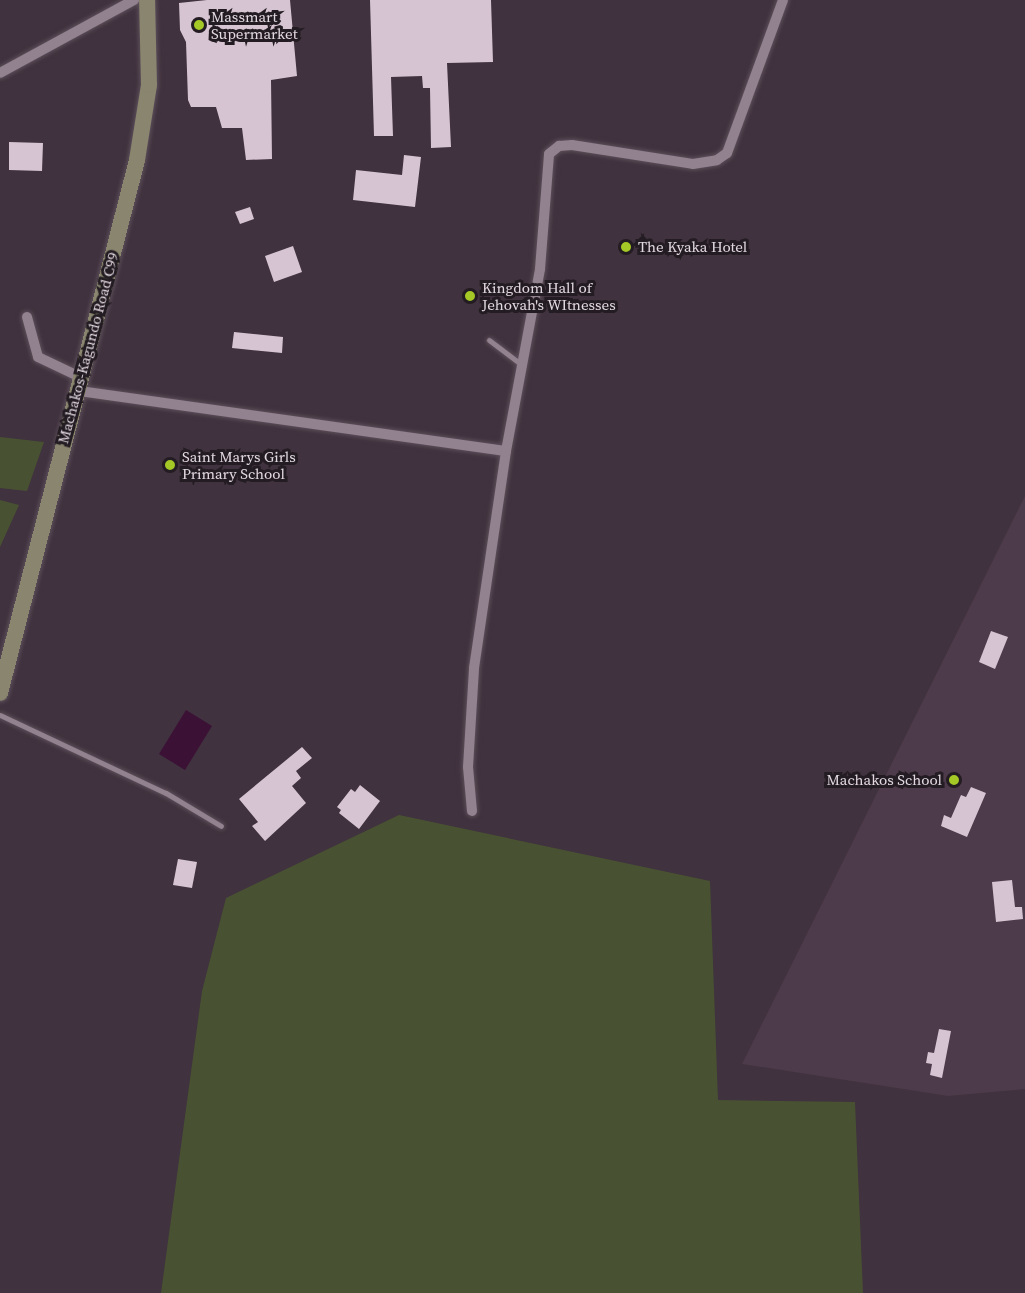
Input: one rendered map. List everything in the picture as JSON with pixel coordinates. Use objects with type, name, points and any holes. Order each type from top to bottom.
[{"type":"main road","name":"Machakos-Kagundo Road C99","points":[[0,693],[80,384],[144,123],[149,85],[147,0]]},
{"type":"street","points":[[0,73],[134,0]]},
{"type":"street","points":[[472,811],[468,767],[474,668],[506,451],[540,269],[549,154],[559,146],[572,145],[693,164],[717,160],[727,153],[783,0]]},
{"type":"street","points":[[27,317],[38,357],[80,384],[506,451]]},
{"type":"lane","points":[[489,340],[522,364]]},
{"type":"lane","points":[[0,716],[166,793],[221,826]]},
{"type":"shaded area","name":"Machakos School","points":[[1025,496],[1025,1089],[948,1096],[742,1064]]},
{"type":"shaded area","points":[[186,710],[212,726],[185,770],[159,754]]},
{"type":"green space","points":[[0,437],[44,442],[27,491],[0,488]]},
{"type":"green space","points":[[0,500],[19,505],[0,547]]},
{"type":"green space","points":[[399,815],[710,881],[718,1100],[855,1102],[863,1293],[161,1293],[202,991],[226,898]]},
{"type":"building","points":[[207,0],[290,0],[297,76],[271,80],[272,159],[246,160],[242,128],[222,128],[216,107],[191,107],[188,100],[186,42],[180,30],[179,3]]},
{"type":"building","points":[[370,0],[491,0],[493,62],[447,63],[451,147],[431,148],[430,88],[423,88],[422,76],[391,77],[393,136],[374,136]]},
{"type":"building","points":[[9,142],[43,143],[42,171],[9,170]]},
{"type":"building","points":[[404,155],[421,157],[415,207],[353,200],[356,170],[402,175]]},
{"type":"building","points":[[250,207],[254,219],[240,224],[235,212]]},
{"type":"building","points":[[293,246],[302,272],[274,282],[265,256]]},
{"type":"building","points":[[234,332],[283,337],[282,353],[232,348]]},
{"type":"building","points":[[991,631],[1008,637],[995,669],[979,662]]},
{"type":"building","points":[[302,747],[312,758],[296,771],[301,778],[292,786],[306,803],[265,841],[252,826],[258,822],[239,799]]},
{"type":"building","points":[[360,785],[380,801],[359,829],[339,813],[341,810],[337,807],[351,789],[355,792]]},
{"type":"building","points":[[971,787],[986,793],[967,837],[941,826],[944,815],[951,818],[961,795],[966,797]]},
{"type":"building","points":[[178,859],[197,862],[192,888],[173,885]]},
{"type":"building","points":[[1012,880],[1015,907],[1022,907],[1023,919],[996,922],[992,882]]},
{"type":"building","points":[[939,1029],[951,1031],[942,1078],[930,1075],[932,1064],[926,1063],[928,1052],[934,1053]]},
{"type":"place","name":"Massmart Supermarket","points":[[199,25]]},
{"type":"place","name":"The Kyaka Hotel","points":[[626,247]]},
{"type":"place","name":"Kingdom Hall of Jehovah's WItnesses","points":[[470,296]]},
{"type":"place","name":"Saint Marys Girls Primary School","points":[[170,465]]},
{"type":"place","name":"Machakos School","points":[[954,780]]}]
